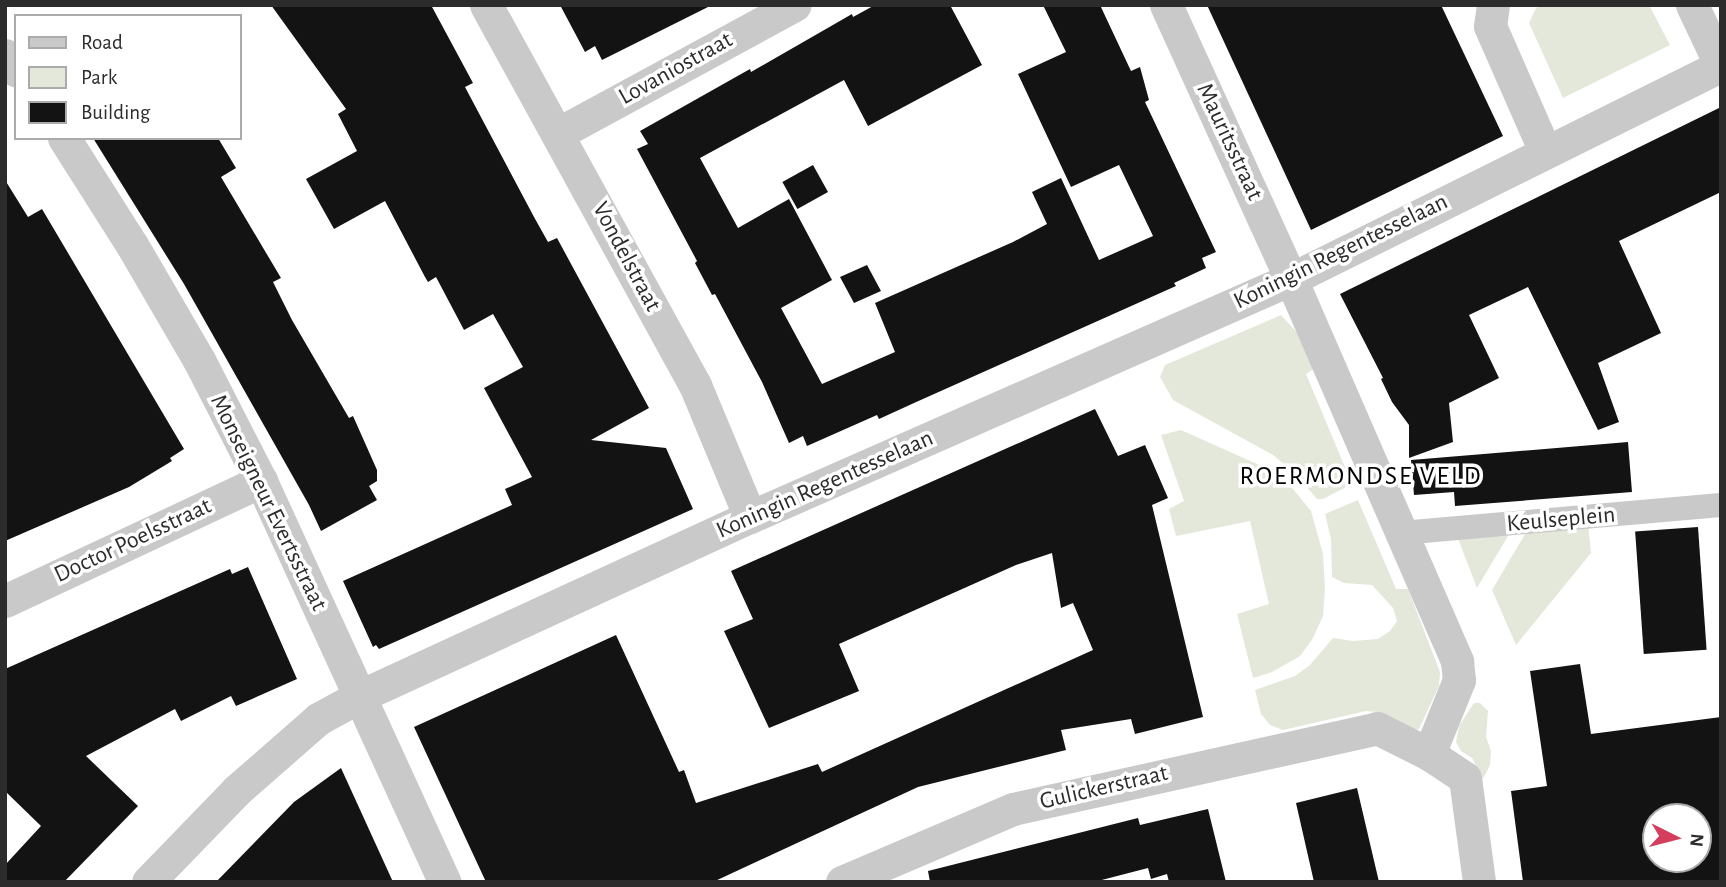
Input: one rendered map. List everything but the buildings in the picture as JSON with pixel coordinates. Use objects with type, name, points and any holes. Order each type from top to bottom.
[{"type":"street","name":"Vondelstraat","points":[[486,5],[559,133],[695,385],[750,517]]},
{"type":"street","name":"Lovaniostraat","points":[[559,133],[794,5]]},
{"type":"street","name":"Mauritsstraat","points":[[1166,5],[1291,279]]},
{"type":"street","points":[[1493,5],[1490,26],[1545,151]]},
{"type":"street","name":"Koningin Regentesselaan","points":[[148,882],[237,790],[318,719],[360,696],[750,517],[1291,279],[1721,66],[1692,5]]},
{"type":"street","name":"Monseigneur Evertsstraat","points":[[65,140],[132,245],[199,360],[261,481],[445,882]]},
{"type":"street","points":[[1291,279],[1457,661],[1459,680],[1429,754],[1465,778],[1479,882]]},
{"type":"street","name":"Doctor Poelsstraat","points":[[5,601],[261,481]]},
{"type":"street","name":"Keulseplein","points":[[1401,533],[1721,505]]},
{"type":"street","name":"Gulickerstraat","points":[[842,882],[1013,809],[1377,728],[1429,754]]},
{"type":"green space","points":[[1542,5],[1649,5],[1670,45],[1563,98],[1529,23],[1536,8]]},
{"type":"green space","points":[[1281,315],[1301,337],[1315,368],[1306,374],[1352,484],[1323,499],[1317,499],[1295,473],[1273,455],[1173,400],[1160,377],[1165,365]]},
{"type":"green space","points":[[1181,430],[1266,468],[1288,483],[1311,511],[1323,554],[1323,616],[1312,640],[1300,656],[1272,672],[1253,678],[1237,614],[1269,604],[1250,521],[1176,536],[1169,509],[1184,501],[1161,435]]},
{"type":"green space","points":[[1358,500],[1396,589],[1408,589],[1440,672],[1439,686],[1419,729],[1411,731],[1377,712],[1366,711],[1283,730],[1270,725],[1261,714],[1255,690],[1295,676],[1310,665],[1333,638],[1353,641],[1378,639],[1390,631],[1397,621],[1393,608],[1372,585],[1344,583],[1332,577],[1331,539],[1325,514]]},
{"type":"green space","points":[[1588,524],[1591,553],[1516,645],[1492,590],[1528,529]]},
{"type":"green space","points":[[1511,531],[1477,588],[1457,536]]},
{"type":"green space","points":[[1474,703],[1480,703],[1488,711],[1486,737],[1491,751],[1490,765],[1483,779],[1472,758],[1461,751],[1456,742],[1459,726]]},
{"type":"district","name":"ROERMONDSE VELD","points":[[1361,477]]}]
